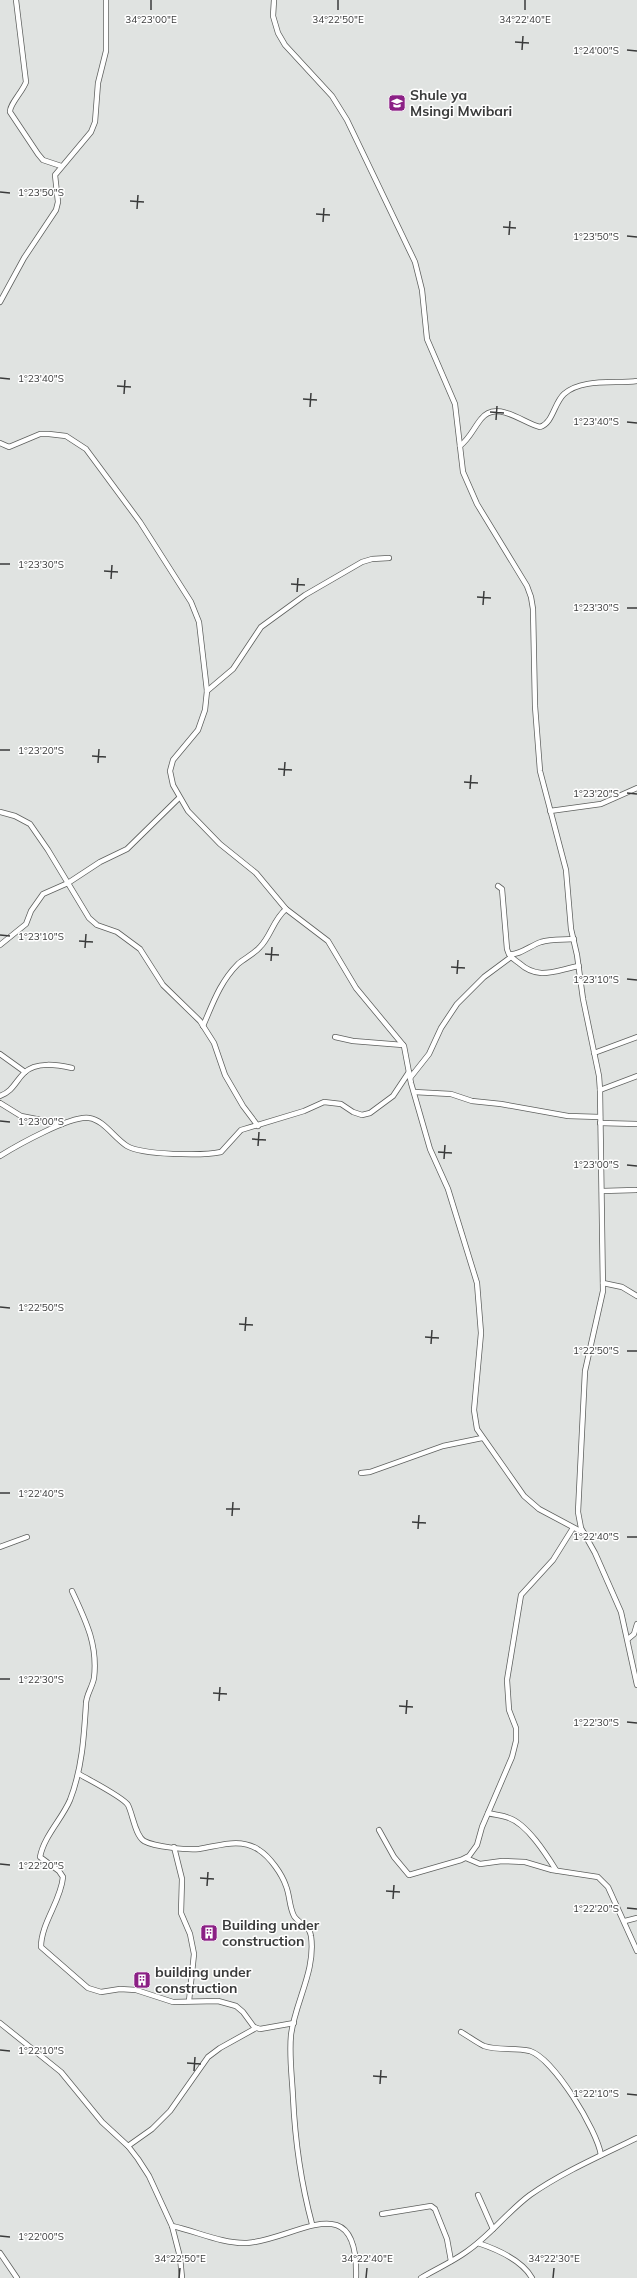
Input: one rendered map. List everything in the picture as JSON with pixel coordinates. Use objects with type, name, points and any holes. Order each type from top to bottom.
[{"type":"street","points":[[16,0],[26,82],[23,91],[11,104],[10,112],[43,160],[61,166]]},
{"type":"street","points":[[0,302],[24,258],[56,210],[58,202],[54,178],[61,166],[91,132],[95,122],[98,83],[106,50],[106,0]]},
{"type":"street","points":[[274,0],[273,16],[278,33],[285,45],[332,96],[347,120],[415,262],[422,290],[427,339],[455,404],[463,472],[469,487],[527,586],[532,603],[534,706],[540,771],[566,870],[568,906],[600,1090],[603,1283],[602,1299],[588,1351],[585,1371],[578,1512],[584,1533],[596,1553],[621,1612],[637,1685]]},
{"type":"street","points":[[460,446],[470,437],[481,418],[494,411],[505,413],[540,427],[547,422],[560,399],[569,391],[593,384],[637,381]]},
{"type":"street","points":[[0,444],[9,447],[40,434],[49,434],[66,436],[86,449],[93,456],[140,522],[195,611],[199,622],[207,691],[202,721],[198,730],[176,755],[171,765],[172,785],[188,811],[220,844],[256,873],[286,909],[328,941],[356,988],[403,1045],[410,1078],[430,1149],[448,1189],[477,1283],[482,1333],[474,1410],[477,1429],[524,1496],[539,1509],[584,1533]]},
{"type":"street","points":[[207,691],[233,669],[261,627],[283,610],[362,562],[372,558],[389,558]]},
{"type":"street","points":[[550,811],[601,804],[637,788]]},
{"type":"street","points":[[0,945],[26,924],[31,911],[43,894],[68,883],[100,862],[127,849],[179,798]]},
{"type":"street","points":[[0,812],[15,816],[30,824],[89,918],[97,925],[117,932],[140,949],[163,985],[203,1026],[214,1043],[225,1075],[243,1106],[258,1126]]},
{"type":"street","points":[[498,886],[502,889],[510,956],[524,968],[543,975],[579,966]]},
{"type":"street","points":[[203,1026],[216,994],[226,977],[240,963],[260,947],[278,916],[286,909]]},
{"type":"street","points":[[410,1078],[428,1054],[441,1028],[457,1004],[484,977],[510,956],[529,946],[545,941],[574,940]]},
{"type":"street","points":[[335,1037],[353,1041],[403,1045]]},
{"type":"street","points":[[594,1053],[637,1037]]},
{"type":"street","points":[[0,1054],[25,1072]]},
{"type":"street","points":[[0,1096],[12,1090],[25,1072],[52,1064],[72,1068]]},
{"type":"street","points":[[0,1156],[64,1124],[80,1118],[88,1118],[97,1121],[129,1147],[138,1151],[168,1153],[220,1152],[241,1130],[304,1111],[324,1102],[340,1104],[362,1115],[370,1113],[392,1096],[409,1072]]},
{"type":"street","points":[[600,1090],[637,1076]]},
{"type":"street","points":[[414,1092],[451,1094],[472,1101],[501,1104],[568,1116],[637,1124]]},
{"type":"street","points":[[0,1103],[22,1116],[64,1124]]},
{"type":"street","points":[[602,1191],[636,1190]]},
{"type":"street","points":[[603,1283],[622,1287],[637,1296]]},
{"type":"street","points":[[361,1473],[370,1472],[443,1446],[482,1438]]},
{"type":"street","points":[[379,1830],[394,1857],[409,1875],[466,1858],[474,1851],[488,1813],[512,1757],[516,1741],[516,1728],[509,1710],[507,1680],[521,1595],[553,1560],[573,1528]]},
{"type":"street","points":[[0,1547],[27,1537]]},
{"type":"street","points":[[72,1591],[90,1630],[95,1668],[93,1684],[86,1698],[84,1742],[79,1774],[64,1814],[46,1843],[40,1857],[59,1871],[63,1877],[60,1892],[43,1934],[42,1947],[88,1988],[101,1992],[120,1989],[136,1990],[173,2002],[218,2001],[236,2006],[256,2028]]},
{"type":"street","points":[[628,1639],[634,1634],[637,1624]]},
{"type":"street","points":[[79,1774],[127,1803],[138,1834],[145,1841],[174,1847],[198,1849],[218,1844],[241,1844],[258,1849],[274,1866],[286,1886],[290,1906],[296,1920],[307,1927],[311,1935],[309,1969],[294,2023],[291,2062],[293,2111],[299,2164],[306,2203],[312,2224]]},
{"type":"street","points":[[488,1813],[510,1818],[518,1824],[540,1846],[556,1870]]},
{"type":"street","points":[[174,1847],[182,1879],[181,1913],[190,1934],[194,1954],[189,2001]]},
{"type":"street","points":[[466,1858],[480,1864],[502,1861],[525,1862],[556,1870],[598,1877],[608,1887],[637,1952]]},
{"type":"street","points":[[624,1921],[637,1918]]},
{"type":"street","points":[[0,2023],[61,2072],[102,2122],[128,2146],[149,2176],[172,2226],[180,2257],[182,2278]]},
{"type":"street","points":[[128,2146],[152,2129],[170,2111],[208,2057],[220,2048],[256,2028],[260,2029],[294,2023]]},
{"type":"street","points":[[461,2032],[484,2046],[530,2051],[540,2056],[564,2083],[596,2138],[601,2155]]},
{"type":"street","points":[[422,2278],[478,2243],[517,2205],[531,2194],[570,2170],[637,2138]]},
{"type":"street","points":[[478,2195],[493,2229]]},
{"type":"street","points":[[382,2214],[431,2206],[435,2209],[447,2239],[451,2261]]},
{"type":"street","points":[[172,2226],[227,2241],[244,2243],[290,2232],[312,2224],[334,2224],[343,2227],[350,2236],[354,2246],[356,2278]]},
{"type":"street","points":[[478,2243],[509,2257],[527,2270],[532,2278]]},
{"type":"street","points":[[0,2252],[17,2278]]},
{"type":"place","name":"Shule ya Msingi Mwibari","points":[[397,103]]},
{"type":"place","name":"Building under construction","points":[[209,1933]]},
{"type":"place","name":"building under construction","points":[[142,1980]]}]
